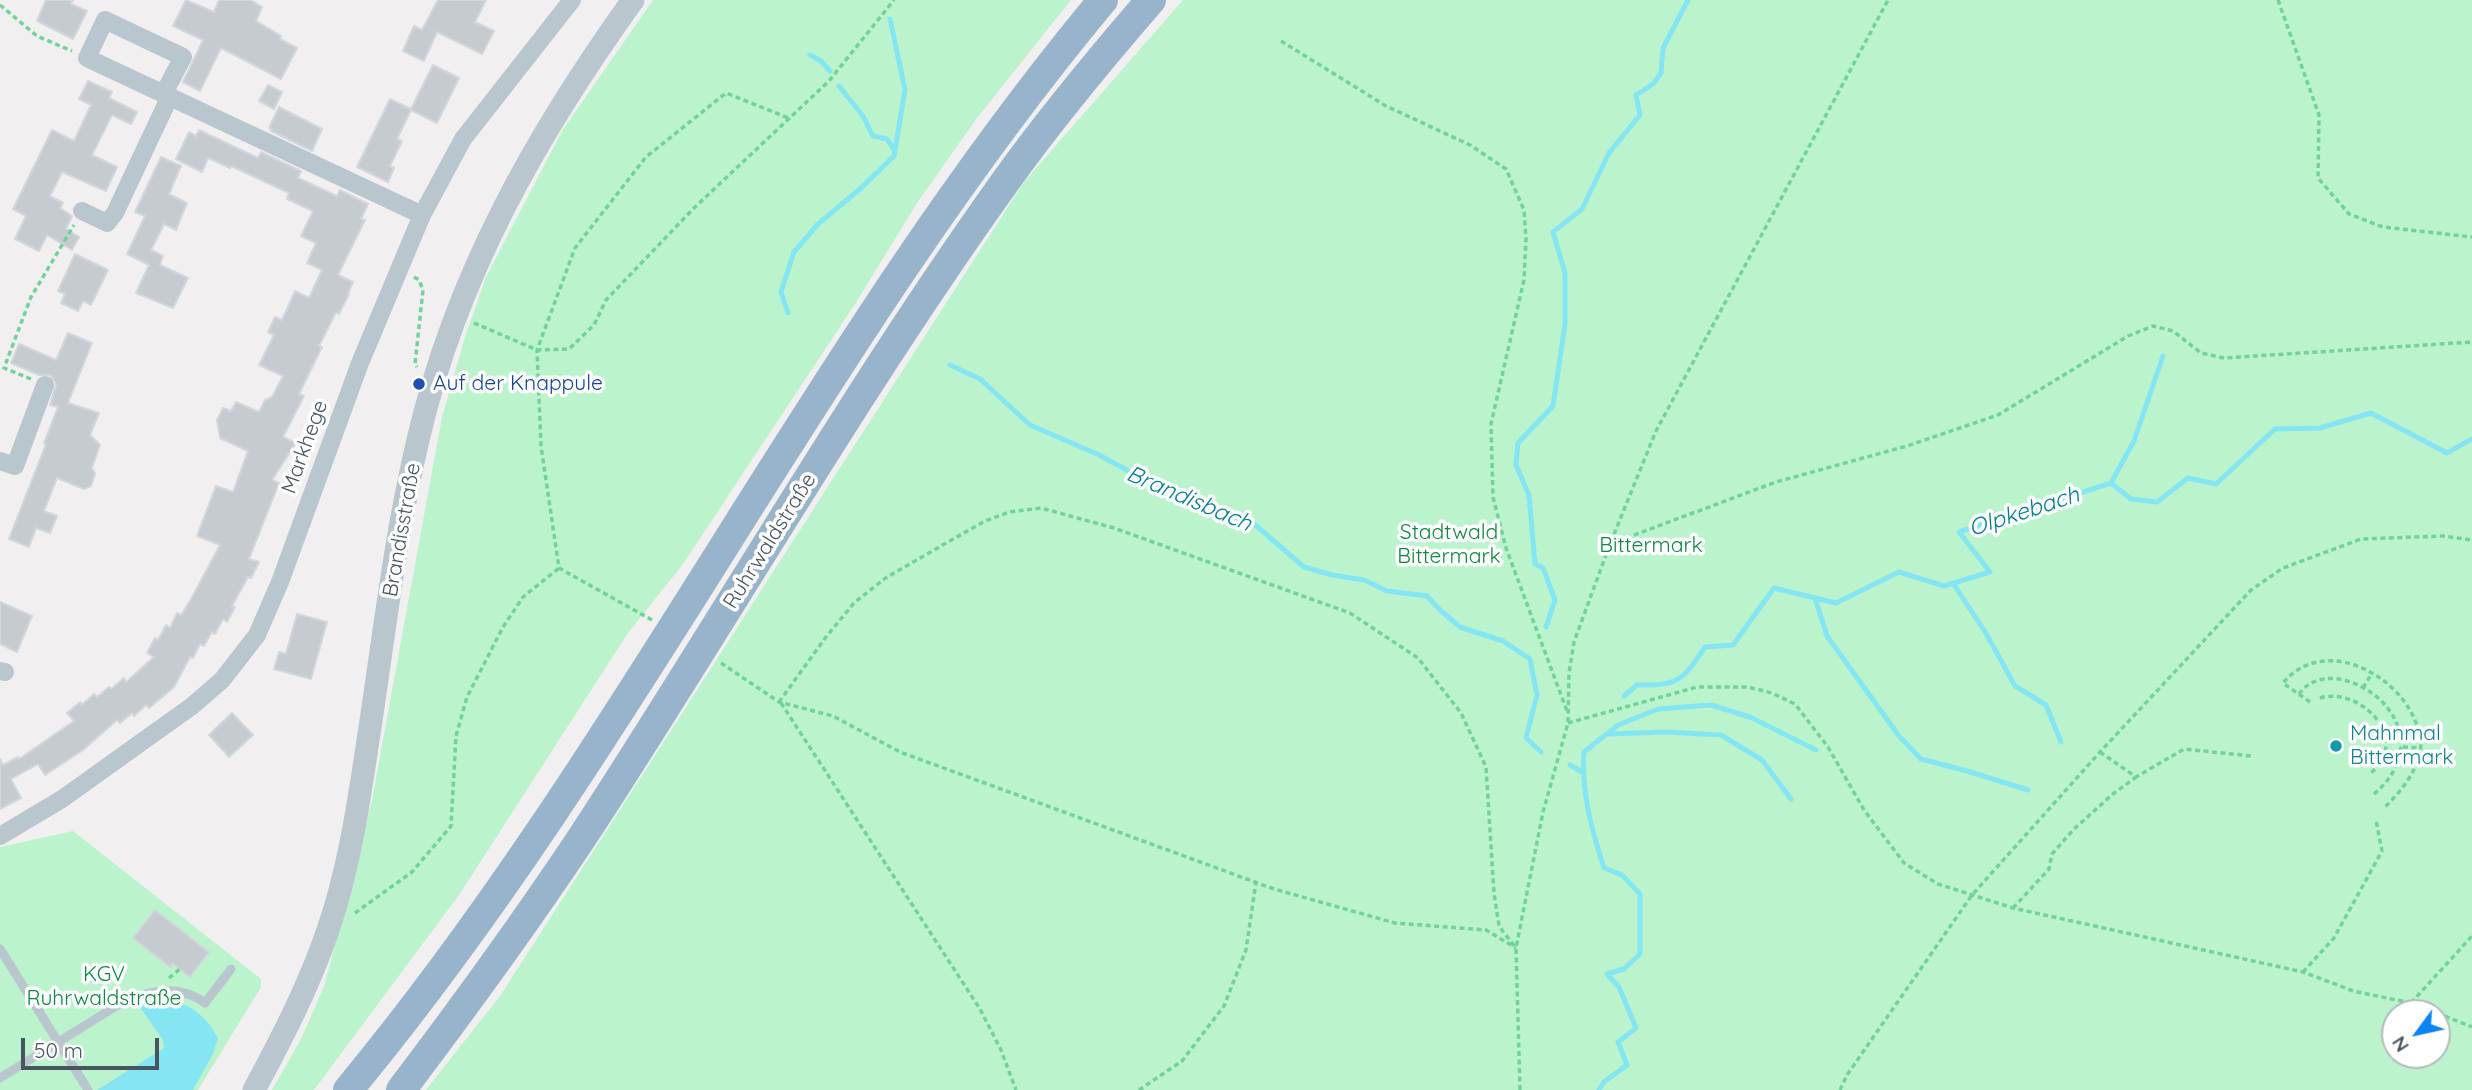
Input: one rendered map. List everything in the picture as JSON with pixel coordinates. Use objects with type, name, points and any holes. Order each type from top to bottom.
[{"type":"highway","points":[[348,1090],[469,933],[555,809],[918,243],[1000,129],[1103,0]]},
{"type":"highway","name":"Ruhrwaldstraße","points":[[401,1090],[482,982],[582,836],[933,285],[1007,179],[1112,45],[1151,0]]},
{"type":"street","name":"Markhege","points":[[0,836],[62,799],[192,706],[222,680],[257,635],[280,582],[360,363],[422,215],[463,139],[572,0]]},
{"type":"street","name":"Brandisstraße","points":[[254,1090],[298,1007],[328,930],[345,865],[360,793],[417,441],[455,316],[505,202],[558,110],[632,0]]},
{"type":"street","points":[[82,211],[107,223],[115,213],[167,95],[183,57],[105,20],[87,58],[167,95],[422,215]]},
{"type":"street","points":[[0,461],[15,467],[45,385]]},
{"type":"lane","points":[[0,948],[88,1090]]},
{"type":"lane","points":[[0,1078],[122,1002],[144,992],[181,991],[205,1003],[231,969]]},
{"type":"path","points":[[473,323],[537,350],[569,349],[594,325],[606,300],[694,208],[829,81],[894,0]]},
{"type":"path","points":[[1520,1090],[1516,948],[1543,812],[1568,723],[1569,673],[1574,642],[1656,431],[1888,0]]},
{"type":"path","points":[[2278,0],[2319,115],[2318,178],[2349,214],[2372,223],[2383,227],[2472,237]]},
{"type":"path","points":[[0,5],[37,36],[87,58]]},
{"type":"path","points":[[1280,41],[1386,106],[1469,145],[1506,169],[1524,210],[1524,280],[1491,424],[1493,497],[1506,548],[1568,713]]},
{"type":"path","points":[[559,568],[541,446],[537,350],[575,248],[646,157],[726,93],[791,119]]},
{"type":"path","points":[[45,385],[4,368],[31,296],[82,211]]},
{"type":"path","points":[[400,267],[419,280],[423,290],[415,364],[431,389]]},
{"type":"path","points":[[1610,544],[1776,482],[1907,446],[1998,415],[2128,336],[2153,326],[2173,331],[2201,353],[2224,358],[2472,342]]},
{"type":"path","points":[[779,702],[854,603],[887,577],[983,522],[1009,512],[1041,508],[1114,528],[1350,613],[1419,659],[1461,713],[1486,768],[1494,894],[1499,926],[1516,948]]},
{"type":"path","points":[[1840,1090],[1847,1074],[1972,895],[2251,590],[2283,568],[2361,539],[2444,536],[2472,540]]},
{"type":"path","points":[[559,568],[630,606]]},
{"type":"path","points":[[328,930],[412,872],[451,826],[456,736],[467,697],[503,627],[523,597],[559,568]]},
{"type":"path","points":[[2310,702],[2283,683],[2297,670],[2319,661],[2347,662],[2372,673],[2402,696],[2417,724],[2422,740],[2421,748],[2411,776],[2385,807]]},
{"type":"path","points":[[736,673],[779,702],[832,716],[900,752],[1256,882],[1395,923],[1486,930],[1516,948]]},
{"type":"path","points":[[2363,688],[2372,673]]},
{"type":"path","points":[[2299,694],[2310,683],[2328,678],[2363,688],[2389,710],[2400,731],[2403,747],[2393,774],[2374,794]]},
{"type":"path","points":[[1568,723],[1697,687],[1748,687],[1772,693],[1795,704],[1828,747],[1864,810],[1904,863],[1938,884],[2013,908],[2303,972],[2353,991],[2392,999]]},
{"type":"path","points":[[2320,698],[2335,695],[2348,699],[2366,708],[2376,719],[2386,748],[2381,762],[2370,775]]},
{"type":"path","points":[[2346,704],[2348,699]]},
{"type":"path","points":[[779,702],[980,1009],[1001,1050],[1016,1090]]},
{"type":"path","points":[[2403,747],[2421,748]]},
{"type":"path","points":[[2013,908],[2049,869],[2052,854],[2074,829],[2136,777],[2185,749],[2251,756]]},
{"type":"path","points":[[2100,752],[2136,777]]},
{"type":"path","points":[[2303,972],[2334,938],[2382,851],[2376,820]]},
{"type":"path","points":[[1139,1090],[1182,1061],[1224,1006],[1246,950],[1256,882]]},
{"type":"path","points":[[2415,999],[2472,936]]},
{"type":"path","points":[[171,977],[180,969]]},
{"type":"path","points":[[2451,1019],[2472,1027]]},
{"type":"green space","points":[[653,0],[1071,0],[977,118],[917,203],[857,301],[683,564],[628,633],[459,895],[314,1090],[272,1090],[301,1039],[324,987],[372,800],[442,417],[465,337],[486,277],[562,131]]},
{"type":"green space","name":"Stadtwald Bittermark","points":[[1183,0],[2472,0],[2472,1090],[426,1090],[500,996],[1024,182]]},
{"type":"green space","name":"KGV Ruhrwaldstraße","points":[[73,831],[261,979],[261,987],[198,1090],[0,1090],[0,847]]},
{"type":"water","points":[[162,998],[179,1002],[195,1011],[209,1024],[218,1039],[193,1090],[97,1090],[164,1048],[163,1040],[137,1003]]},
{"type":"building","points":[[46,0],[73,0],[71,4],[87,11],[73,39],[37,21]]},
{"type":"building","points":[[186,0],[214,12],[219,0],[251,0],[262,7],[256,21],[297,48],[281,79],[221,48],[200,91],[183,82],[203,40],[173,26]]},
{"type":"building","points":[[438,0],[486,0],[475,22],[494,31],[482,54],[437,32],[424,61],[403,51],[414,26],[422,30]]},
{"type":"building","points":[[433,65],[459,78],[437,123],[411,110],[397,139],[402,141],[390,166],[394,168],[388,182],[357,167],[390,99],[411,109]]},
{"type":"building","points":[[88,81],[112,92],[109,98],[137,112],[131,124],[112,115],[92,155],[117,167],[106,191],[62,172],[50,196],[63,203],[60,208],[72,216],[66,229],[79,237],[72,250],[47,235],[39,251],[15,239],[26,216],[13,209],[52,130],[74,141],[91,105],[79,99]]},
{"type":"building","points":[[268,85],[282,92],[274,109],[259,101]]},
{"type":"building","points":[[279,107],[322,129],[312,151],[271,131],[269,128]]},
{"type":"building","points":[[199,130],[258,158],[261,152],[301,171],[298,178],[337,196],[340,190],[368,204],[361,219],[365,220],[338,275],[353,282],[339,314],[336,312],[319,346],[322,347],[299,394],[304,396],[283,437],[296,443],[272,480],[279,483],[249,559],[259,562],[232,606],[235,607],[227,622],[223,619],[204,646],[200,644],[174,687],[149,708],[146,705],[134,716],[132,713],[120,723],[117,720],[83,750],[45,775],[38,764],[11,779],[21,798],[0,809],[0,759],[3,765],[18,757],[19,759],[74,721],[67,713],[80,702],[82,705],[94,694],[97,697],[124,678],[126,682],[154,657],[147,653],[155,638],[158,640],[166,625],[170,628],[177,613],[181,615],[190,601],[220,545],[197,536],[216,486],[233,492],[248,451],[220,438],[217,420],[223,408],[231,411],[236,402],[259,412],[265,400],[272,397],[283,376],[259,365],[274,335],[268,332],[275,317],[282,320],[295,291],[309,298],[322,270],[307,263],[316,243],[301,236],[313,211],[287,199],[289,193],[231,166],[230,168],[208,158],[202,172],[176,159],[189,132],[196,136]]},
{"type":"building","points":[[161,157],[181,166],[169,194],[187,203],[176,230],[164,224],[151,250],[163,256],[160,265],[188,278],[173,308],[136,293],[149,265],[127,254],[145,216],[135,212]]},
{"type":"building","points":[[75,254],[108,270],[91,305],[83,301],[78,311],[61,303],[65,294],[58,291]]},
{"type":"building","points":[[68,333],[92,343],[68,403],[99,413],[90,435],[100,445],[92,468],[95,474],[91,486],[84,489],[57,478],[44,511],[57,516],[50,533],[36,528],[29,547],[9,539],[58,407],[50,405],[56,384],[50,375],[39,375],[11,363],[19,344],[56,360]]},
{"type":"building","points":[[0,602],[32,616],[17,652],[0,644]]},
{"type":"building","points":[[297,614],[327,622],[311,679],[274,669],[279,652],[286,654]]},
{"type":"building","points":[[232,713],[253,735],[229,757],[209,735]]},
{"type":"building","points":[[155,910],[209,952],[190,977],[173,964],[170,967],[133,938]]},
{"type":"waterway","points":[[1546,627],[1555,600],[1543,568],[1535,564],[1529,495],[1516,465],[1518,443],[1553,406],[1565,324],[1565,273],[1553,232],[1582,209],[1609,153],[1640,115],[1636,95],[1653,84],[1661,73],[1663,48],[1688,0]]},
{"type":"waterway","name":"Brandisbach","points":[[788,313],[781,292],[794,252],[818,224],[894,156],[905,90],[890,19]]},
{"type":"waterway","points":[[810,55],[821,61],[830,71]]},
{"type":"waterway","points":[[839,86],[863,116],[873,136],[887,139],[895,151]]},
{"type":"waterway","points":[[2111,483],[2134,441],[2163,356]]},
{"type":"waterway","name":"Brandisbach","points":[[950,365],[980,379],[1030,425],[1097,454],[1192,505],[1253,523],[1304,567],[1364,580],[1387,591],[1427,596],[1460,627],[1503,641],[1530,659],[1537,695],[1526,738],[1541,752]]},
{"type":"waterway","name":"Olpkebach","points":[[1624,696],[1637,685],[1662,684],[1679,679],[1705,647],[1733,645],[1774,588],[1836,603],[1899,572],[1944,586],[1990,572],[1959,532],[2111,483],[2131,499],[2157,502],[2188,478],[2216,484],[2275,429],[2320,428],[2371,413],[2447,453],[2472,439]]},
{"type":"waterway","points":[[1953,583],[1987,635],[2015,686],[2046,705],[2061,742]]},
{"type":"waterway","points":[[1815,598],[1827,636],[1899,736],[1921,759],[2028,790]]},
{"type":"waterway","name":"Olpkebach","points":[[1599,1090],[1604,1082],[1627,1065],[1618,1042],[1636,1028],[1619,987],[1607,974],[1624,969],[1640,954],[1640,894],[1622,875],[1604,868],[1586,797],[1584,752],[1618,725],[1658,709],[1711,705],[1750,717],[1816,750]]},
{"type":"waterway","points":[[1608,734],[1665,732],[1721,735],[1762,760],[1791,799]]},
{"type":"waterway","name":"Brandisbach","points":[[1570,765],[1582,772]]},
{"type":"place","name":"Auf der Knappule","points":[[419,384]]},
{"type":"place","name":"Mahnmal Bittermark","points":[[2336,746]]},
{"type":"park label","name":"Bittermark","points":[[1651,546]]}]
